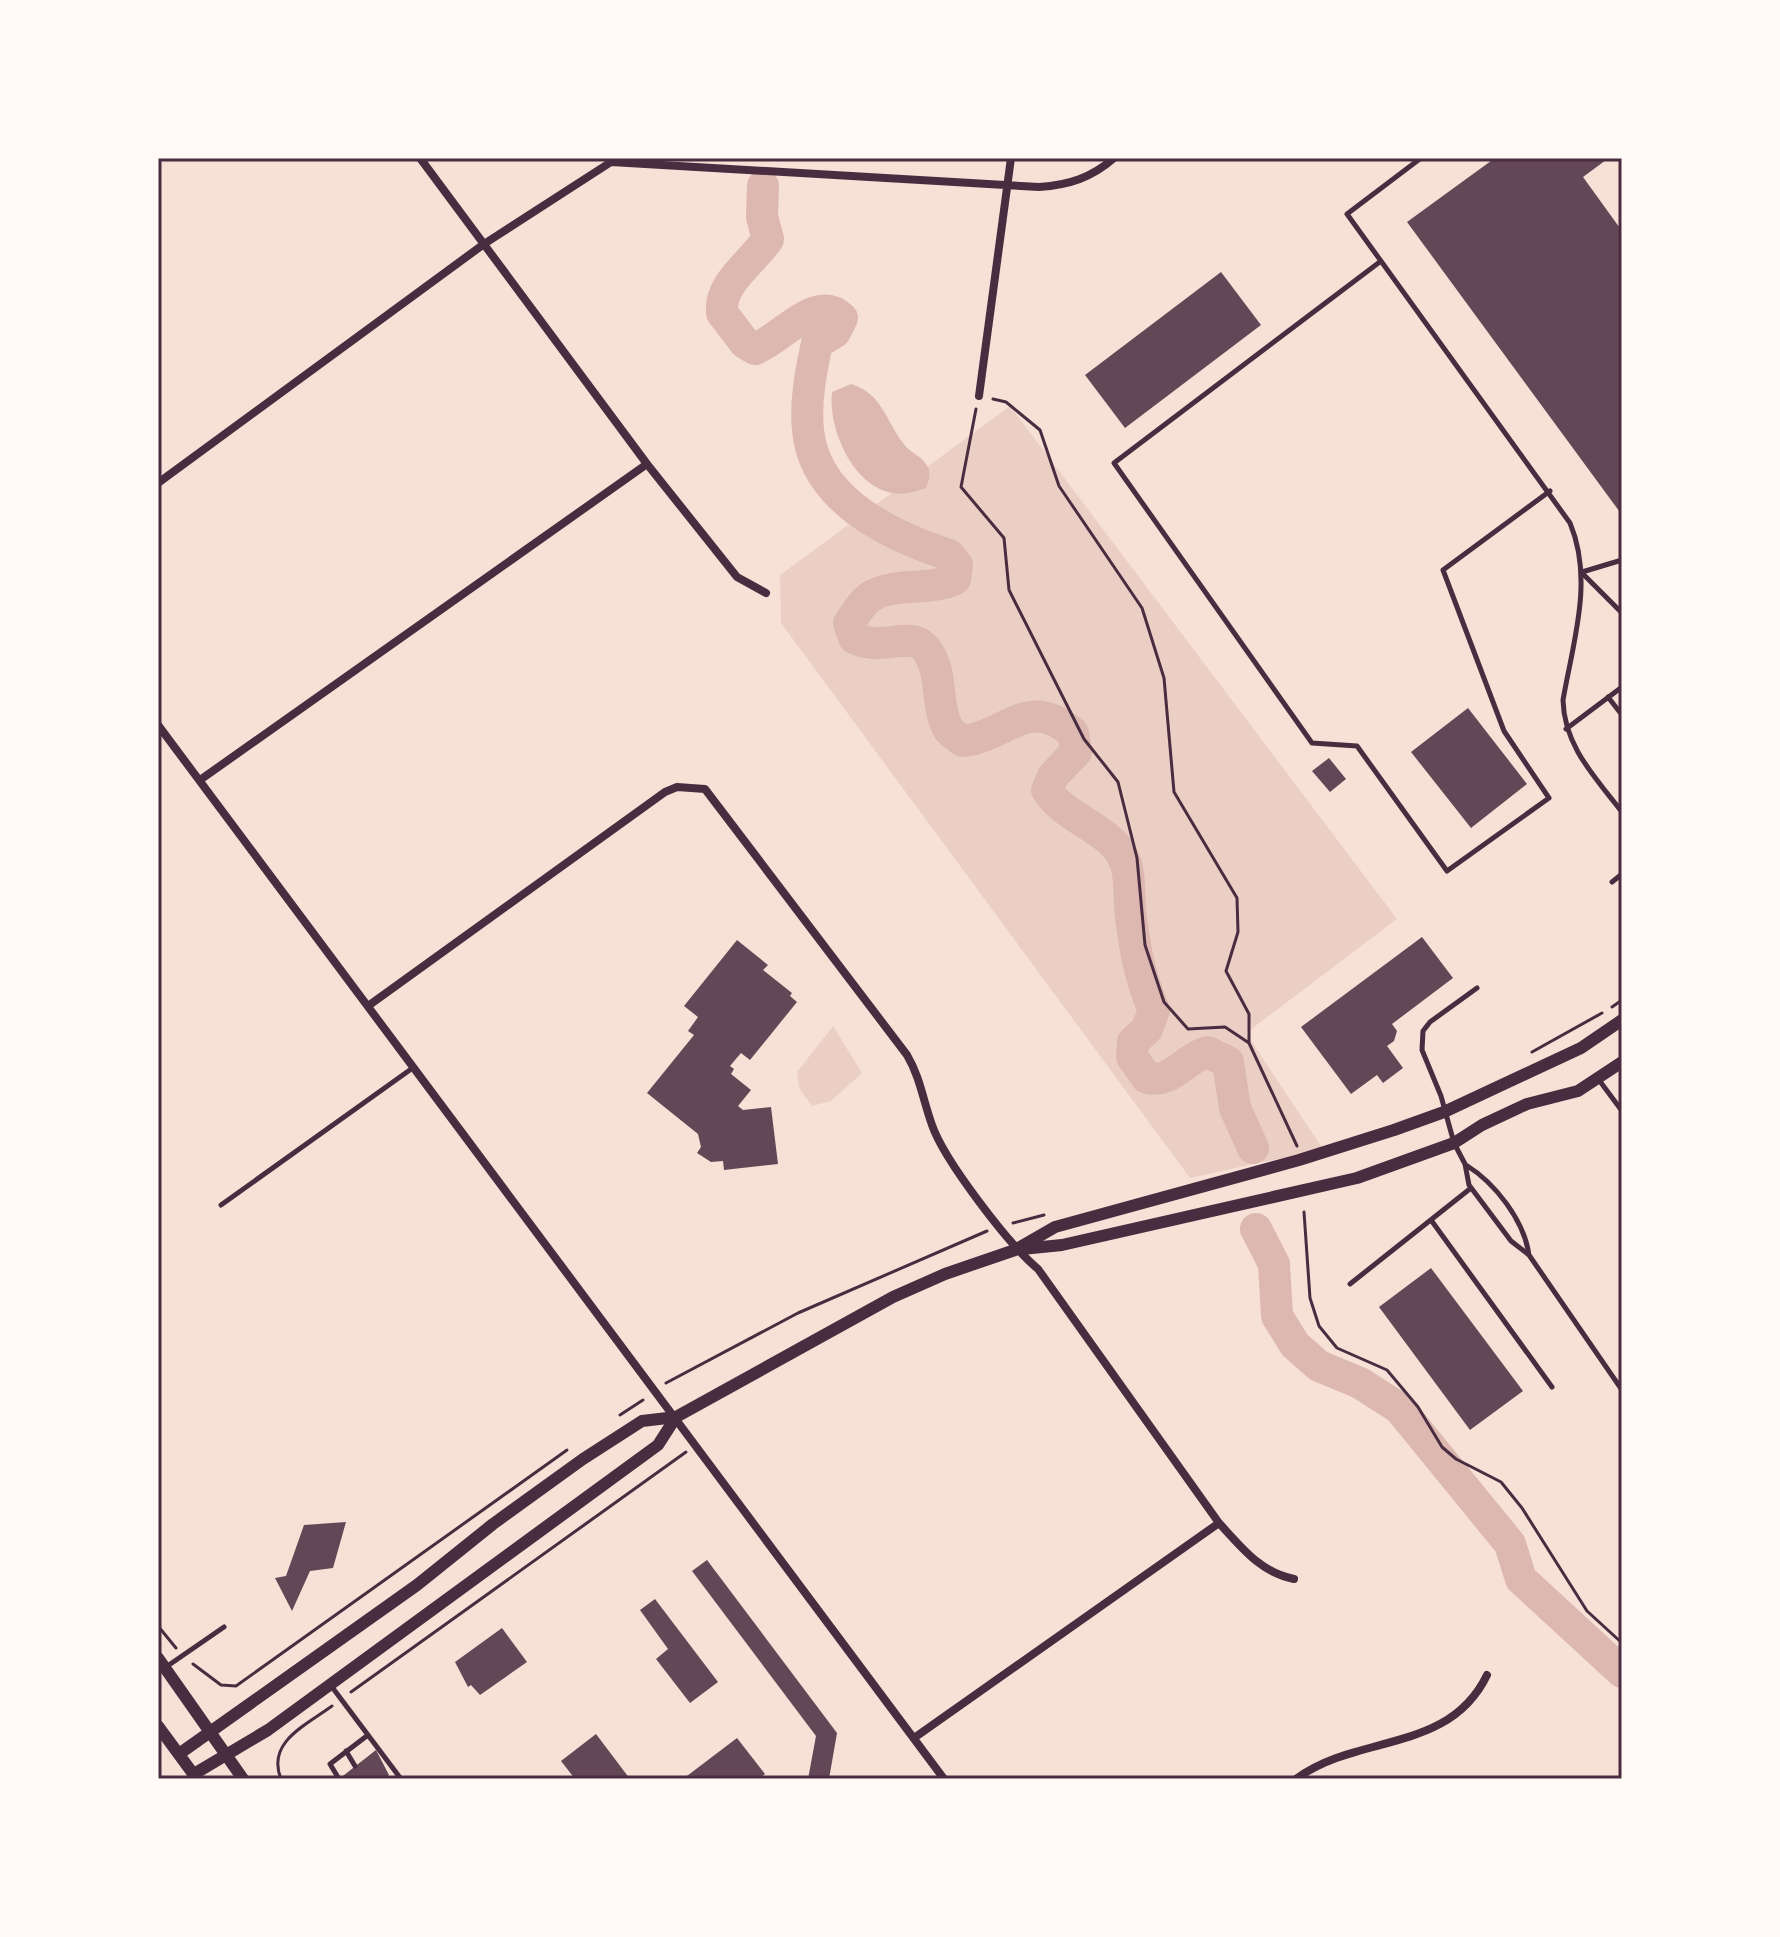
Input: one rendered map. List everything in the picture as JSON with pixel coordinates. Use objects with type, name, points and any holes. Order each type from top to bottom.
[{"type":"street","points":[[420,158],[647,464],[737,577],[766,593]]},
{"type":"street","points":[[979,396],[1011,158]]},
{"type":"street","points":[[158,483],[484,244],[611,162],[1008,185],[1064,185],[1087,178],[1114,158]]},
{"type":"street","points":[[200,780],[647,464]]},
{"type":"street","points":[[158,725],[698,1445],[944,1779]]},
{"type":"street","points":[[368,1006],[665,792],[693,786],[705,789],[716,798],[907,1055],[919,1078],[939,1140],[1015,1250],[1038,1269],[1219,1523],[1247,1554],[1271,1574],[1294,1579]]},
{"type":"street","points":[[179,1754],[417,1585],[493,1524],[583,1459],[642,1421],[676,1417],[893,1297],[945,1274],[1015,1250],[1055,1227],[1095,1213],[1329,1152],[1444,1112],[1581,1048],[1622,1020]]},
{"type":"street","points":[[1015,1250],[1062,1245],[1357,1178],[1454,1143],[1482,1125],[1527,1104],[1578,1091],[1622,1062]]},
{"type":"street","points":[[158,1726],[195,1777],[225,1754],[268,1730],[658,1445],[676,1417]]},
{"type":"street","points":[[914,1738],[1219,1523]]},
{"type":"street","points":[[162,1663],[243,1779]]},
{"type":"street","points":[[1296,1779],[1346,1753],[1426,1732],[1455,1717],[1476,1697],[1487,1675]]},
{"type":"lane","points":[[1421,158],[1347,214],[1550,491],[1576,537],[1582,589],[1563,700],[1566,729],[1575,750],[1622,812]]},
{"type":"lane","points":[[1381,261],[1114,463],[1312,743],[1357,746],[1447,871],[1549,798],[1504,731],[1443,570],[1550,491]]},
{"type":"lane","points":[[1581,572],[1622,560]]},
{"type":"lane","points":[[1581,572],[1622,613]]},
{"type":"lane","points":[[1566,729],[1622,687]]},
{"type":"lane","points":[[1608,697],[1622,715]]},
{"type":"lane","points":[[1612,882],[1622,874]]},
{"type":"lane","points":[[1477,988],[1430,1022],[1423,1031],[1422,1050],[1454,1143],[1465,1164],[1471,1188],[1511,1241],[1529,1255],[1622,1390]]},
{"type":"lane","points":[[221,1205],[414,1067]]},
{"type":"lane","points":[[1598,1078],[1622,1111]]},
{"type":"lane","points":[[1465,1164],[1483,1176],[1526,1233],[1529,1255]]},
{"type":"lane","points":[[1350,1284],[1471,1188]]},
{"type":"lane","points":[[1431,1220],[1552,1387]]},
{"type":"lane","points":[[162,1663],[224,1627]]},
{"type":"lane","points":[[330,1684],[401,1779]]},
{"type":"lane","points":[[339,1779],[330,1764],[368,1735]]},
{"type":"lane","points":[[346,1751],[355,1766]]},
{"type":"path","points":[[1249,1043],[1225,1027],[1188,1029],[1164,1002],[1145,945],[1137,858],[1118,782],[1084,739],[1009,590],[1004,538],[961,487],[979,396],[1006,402],[1040,430],[1059,486],[1142,608],[1164,678],[1174,792],[1237,898],[1238,932],[1226,971],[1249,1014],[1249,1043],[1298,1149]]},
{"type":"path","points":[[1304,1212],[1310,1298],[1319,1326],[1337,1348],[1387,1370],[1418,1407],[1442,1447],[1456,1459],[1501,1482],[1522,1508],[1587,1611],[1622,1643]]},
{"type":"path","points":[[281,1779],[276,1763],[281,1744],[698,1445]]},
{"type":"shaded area","points":[[851,384],[877,401],[903,443],[926,464],[929,479],[926,488],[903,494],[888,492],[863,477],[853,465],[838,436],[832,406],[832,392]]},
{"type":"shaded area","points":[[1010,406],[1397,919],[1246,1033],[1323,1149],[1190,1178],[781,623],[780,575]]},
{"type":"shaded area","points":[[833,1026],[862,1073],[831,1101],[812,1106],[799,1088],[797,1072]]},
{"type":"building","points":[[1495,158],[1606,160],[1583,177],[1622,231],[1622,515],[1407,222]]},
{"type":"building","points":[[1221,272],[1261,325],[1125,428],[1085,375]]},
{"type":"building","points":[[1468,708],[1527,784],[1471,828],[1411,752]]},
{"type":"building","points":[[1329,758],[1346,779],[1330,792],[1312,771]]},
{"type":"building","points":[[1422,937],[1453,978],[1392,1024],[1397,1031],[1394,1041],[1387,1046],[1403,1068],[1383,1083],[1377,1075],[1351,1094],[1301,1027]]},
{"type":"building","points":[[737,940],[768,965],[763,970],[792,993],[790,996],[797,1002],[750,1060],[741,1053],[730,1066],[734,1069],[731,1074],[751,1090],[738,1106],[743,1110],[771,1107],[778,1164],[724,1170],[723,1161],[711,1162],[697,1153],[701,1147],[698,1134],[647,1093],[694,1035],[688,1031],[698,1017],[684,1006]]},
{"type":"building","points":[[1431,1268],[1523,1391],[1470,1430],[1379,1307]]},
{"type":"building","points":[[346,1522],[333,1568],[310,1571],[292,1611],[275,1578],[286,1576],[304,1525]]},
{"type":"building","points":[[707,1560],[837,1733],[829,1779],[808,1779],[816,1736],[692,1571]]},
{"type":"building","points":[[655,1599],[718,1682],[690,1703],[656,1659],[668,1649],[640,1610]]},
{"type":"building","points":[[502,1628],[527,1662],[480,1695],[471,1685],[468,1687],[455,1662]]},
{"type":"building","points":[[596,1734],[630,1779],[575,1779],[561,1761]]},
{"type":"building","points":[[737,1738],[765,1774],[759,1779],[683,1779]]},
{"type":"building","points":[[376,1750],[389,1775],[384,1779],[339,1779]]},
{"type":"waterway","points":[[763,186],[762,217],[768,239],[731,283],[722,302],[722,313],[745,343],[755,349],[810,314],[832,312],[842,318],[835,332],[817,343],[807,408],[813,455],[824,476],[859,512],[903,537],[949,555],[957,565],[955,579],[945,583],[888,590],[869,598],[849,623],[854,638],[874,643],[910,641],[924,647],[935,666],[944,720],[950,731],[963,741],[979,738],[1030,717],[1057,722],[1073,733],[1076,752],[1053,776],[1047,790],[1066,810],[1111,842],[1126,864],[1135,947],[1154,1010],[1147,1029],[1133,1042],[1132,1057],[1147,1078],[1156,1079],[1171,1074],[1207,1052],[1228,1062],[1235,1108],[1253,1148]]},
{"type":"waterway","points":[[1256,1229],[1274,1264],[1277,1316],[1295,1345],[1319,1366],[1360,1383],[1399,1408],[1510,1544],[1521,1579],[1622,1672]]}]
